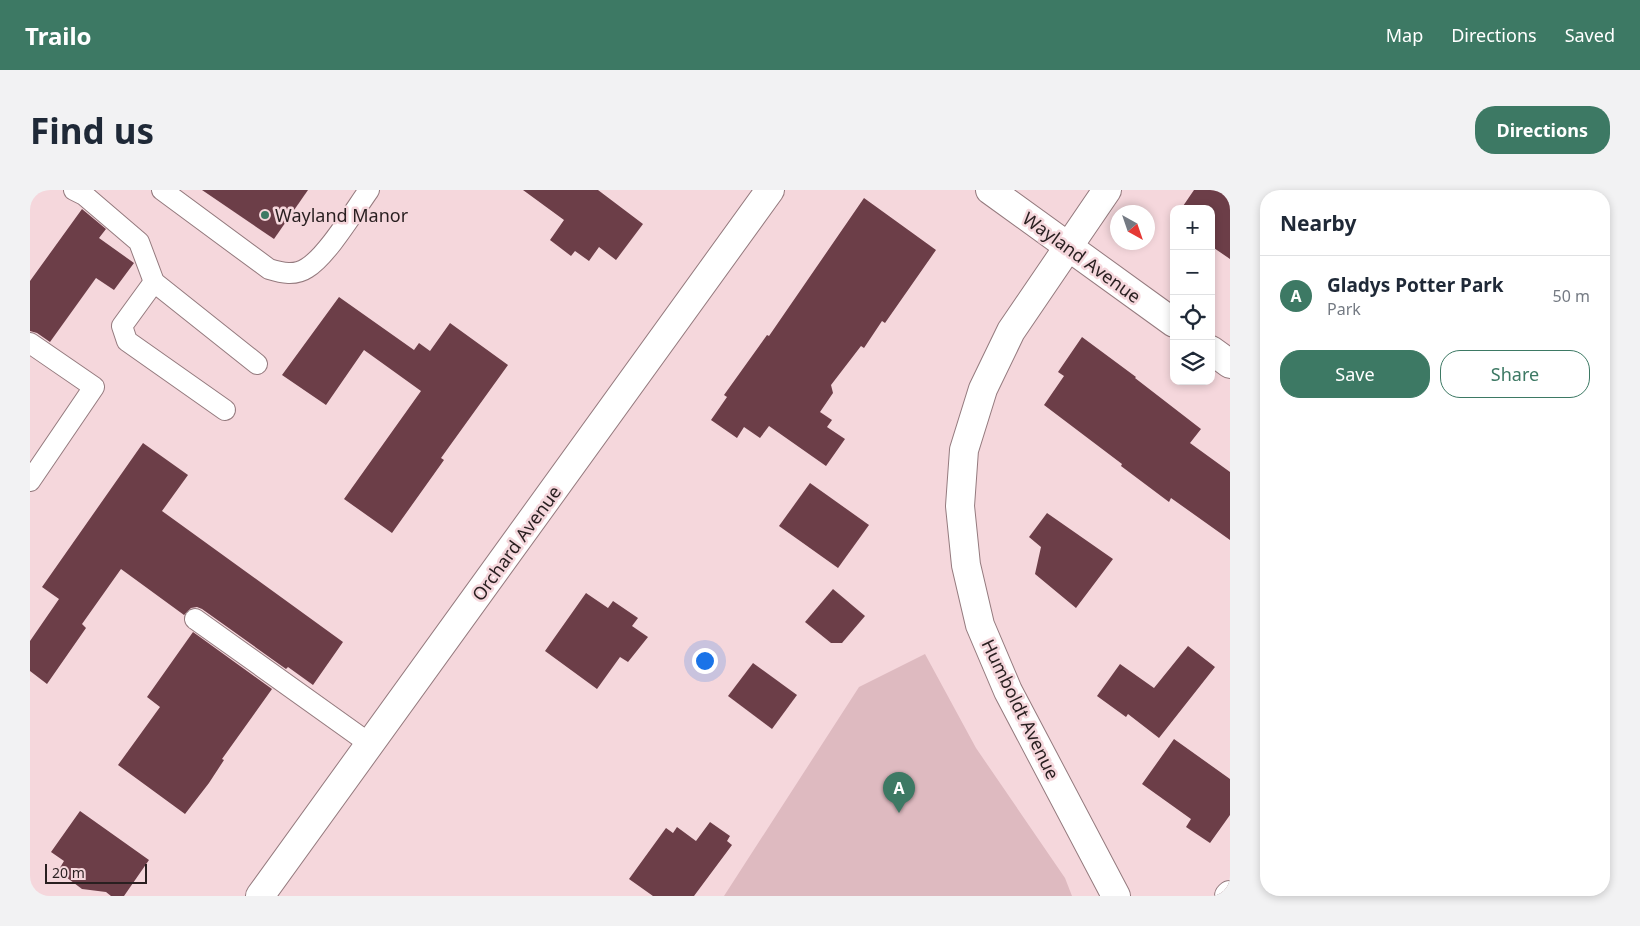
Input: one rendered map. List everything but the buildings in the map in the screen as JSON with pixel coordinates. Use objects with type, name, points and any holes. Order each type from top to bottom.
[{"type":"street","name":"Orchard Avenue","points":[[260,896],[770,190]]},
{"type":"street","name":"Wayland Avenue","points":[[990,190],[1170,320]]},
{"type":"street","name":"Humboldt Avenue","points":[[1107,190],[1011,330],[983,389],[964,450],[960,506],[966,564],[980,626],[1008,691],[1116,896]]},
{"type":"street","points":[[1215,353],[1230,364]]},
{"type":"lane","points":[[74,190],[84,195],[139,242],[154,282],[257,364]]},
{"type":"lane","points":[[162,190],[269,269],[287,274],[306,269],[326,250],[370,190]]},
{"type":"lane","points":[[154,282],[122,326],[127,341],[224,410]]},
{"type":"lane","points":[[30,343],[94,387],[30,481]]},
{"type":"lane","points":[[195,619],[370,744]]},
{"type":"shaded area","points":[[925,654],[976,748],[1065,878],[1072,896],[724,896],[859,687]]},
{"type":"place","name":"Wayland Manor","points":[[265,215]]},
{"type":"place","name":"Gladys Potter Park","points":[[899,813]]}]
